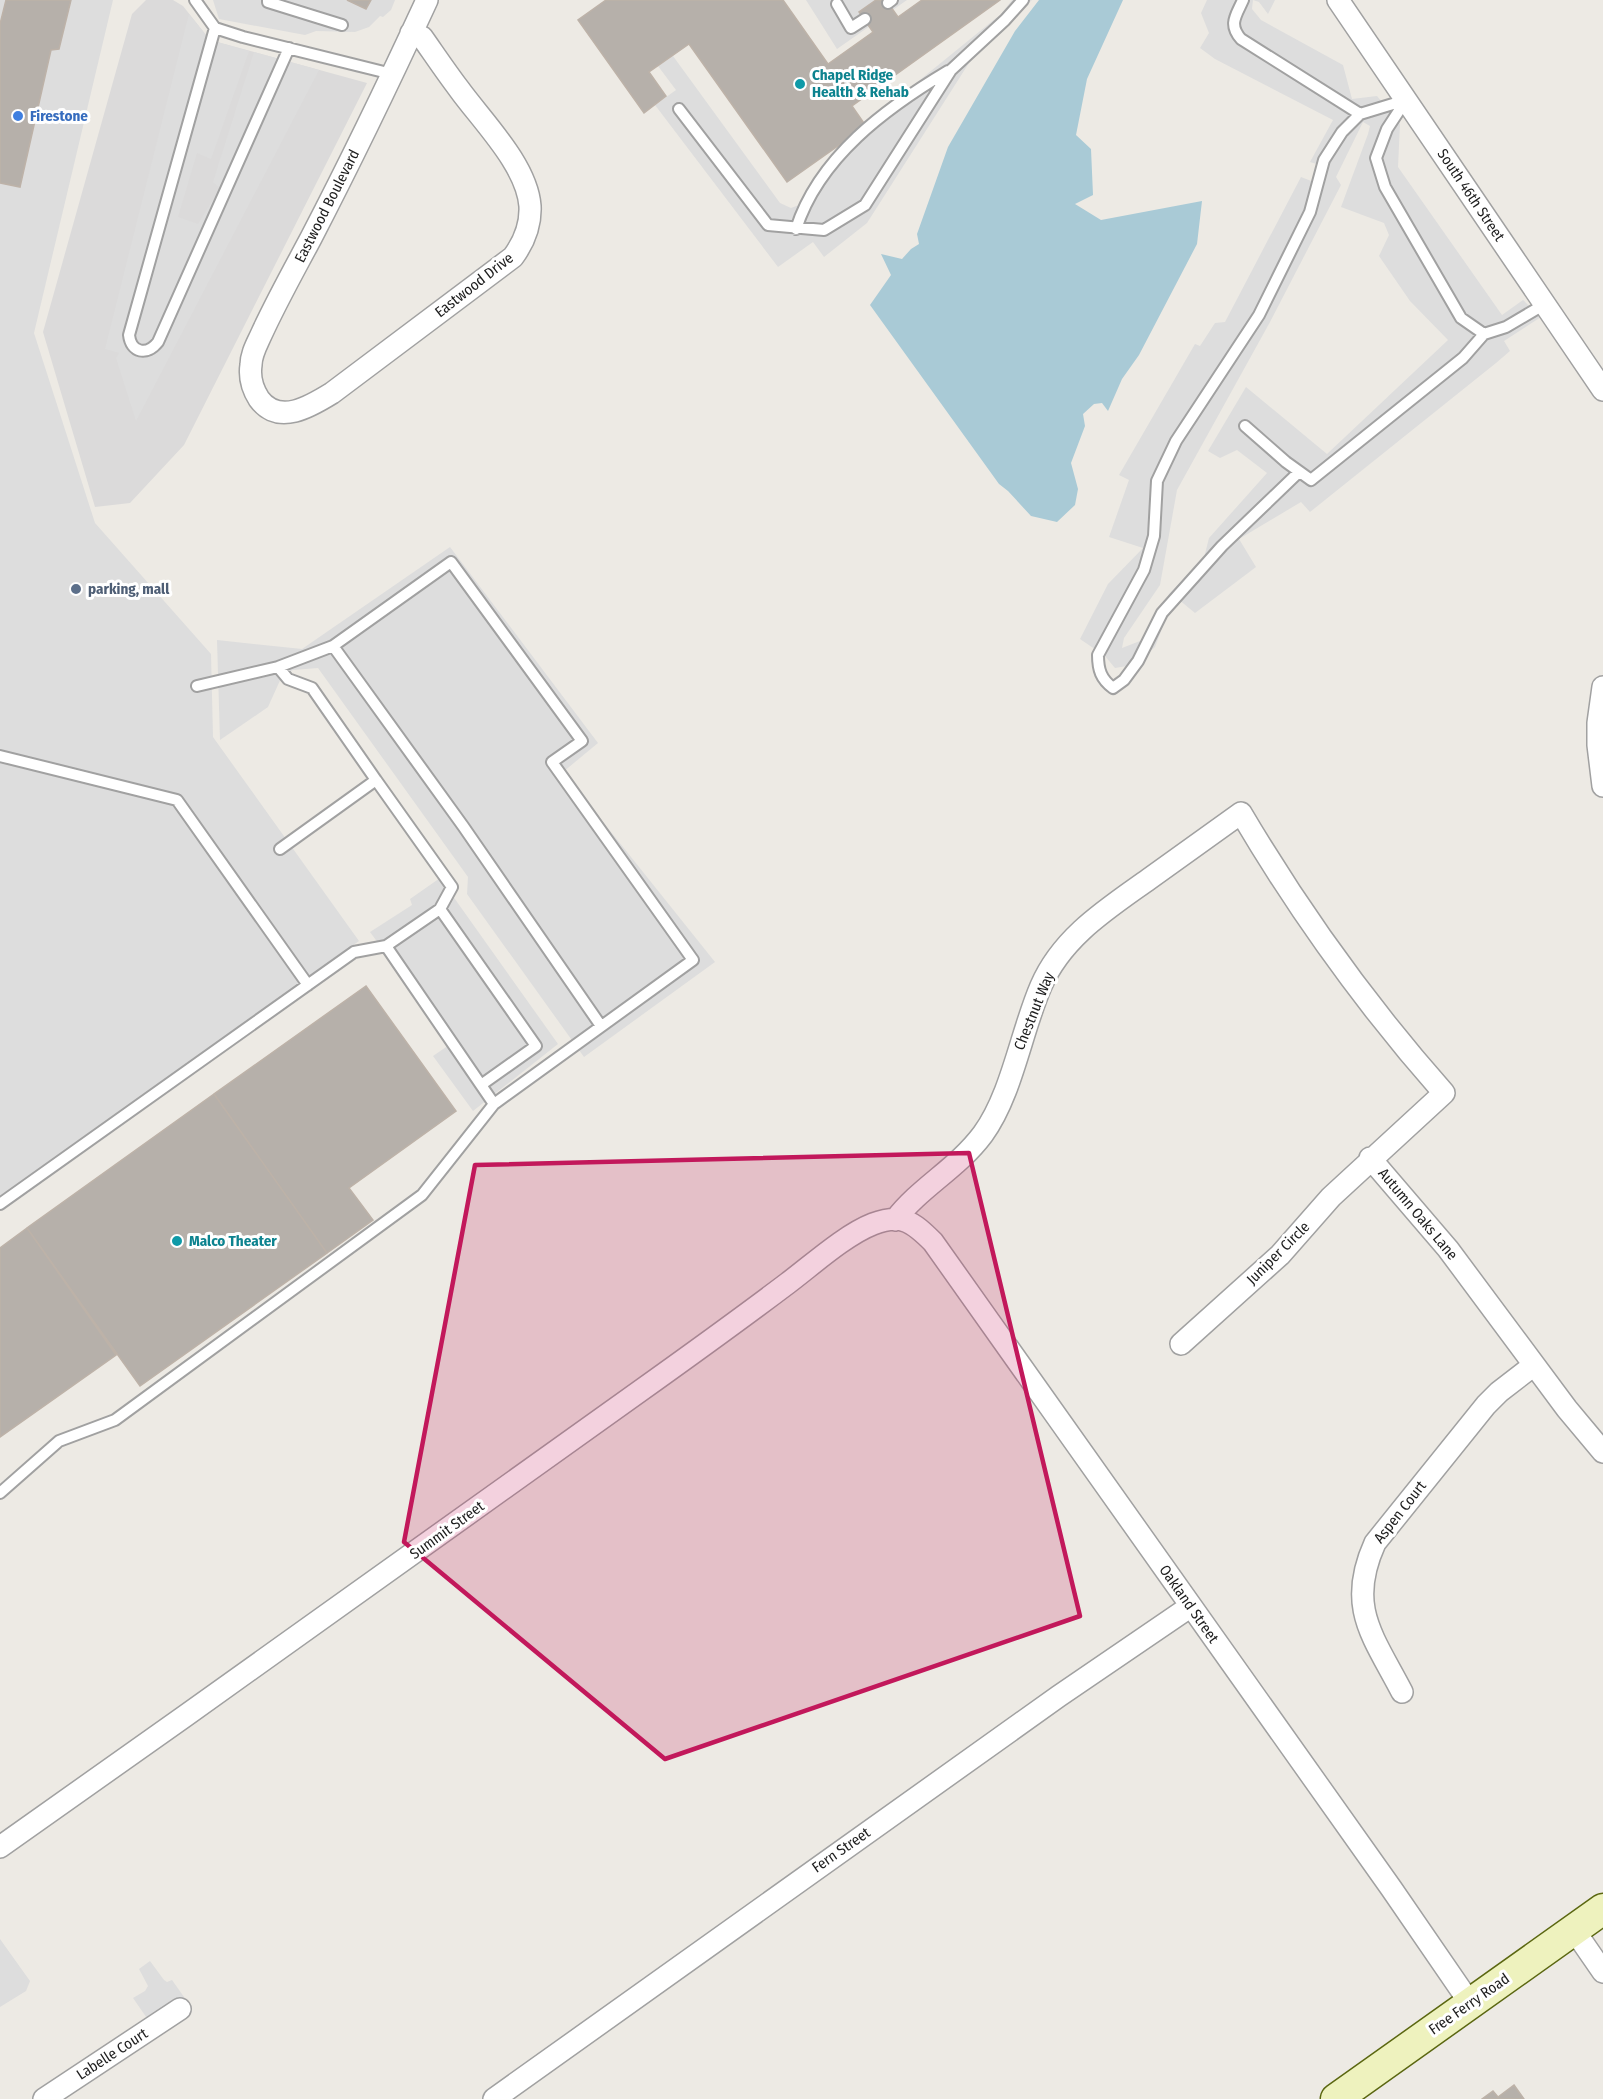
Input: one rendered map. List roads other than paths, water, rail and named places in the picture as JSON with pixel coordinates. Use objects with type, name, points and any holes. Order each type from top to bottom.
[{"type":"street","name":"Eastwood Boulevard","points":[[272,410],[253,390],[250,365],[253,354],[267,321],[344,175],[427,0]]},
{"type":"street","name":"South 46th Street","points":[[1338,0],[1603,390]]},
{"type":"street","name":"Eastwood Drive","points":[[272,410],[279,413],[293,412],[310,406],[332,393],[513,257],[526,235],[530,204],[521,177],[509,156],[422,37],[411,33]]},
{"type":"street","points":[[1603,687],[1598,723],[1598,745],[1603,786]]},
{"type":"street","name":"Autumn Oaks Lane","points":[[1241,813],[1266,855],[1338,962],[1411,1056],[1444,1093],[1370,1158],[1448,1249],[1534,1365],[1603,1452]]},
{"type":"street","name":"Chestnut Way","points":[[896,1220],[908,1203],[965,1156],[984,1133],[999,1106],[1041,986],[1053,963],[1069,942],[1092,920],[1241,813]]},
{"type":"street","name":"Juniper Circle","points":[[1181,1344],[1280,1255],[1331,1197],[1370,1158]]},
{"type":"street","name":"Oakland Street","points":[[896,1220],[907,1221],[917,1226],[933,1242],[1470,2003]]},
{"type":"street","name":"Summit Street","points":[[0,1847],[745,1316],[843,1242],[870,1225],[896,1220]]},
{"type":"street","name":"Aspen Court","points":[[1402,1692],[1370,1629],[1363,1608],[1362,1585],[1366,1564],[1375,1543],[1486,1405],[1534,1365]]},
{"type":"street","name":"Fern Street","points":[[494,2099],[991,1744],[1191,1606]]},
{"type":"street","name":"Free Ferry Road","points":[[1336,2099],[1603,1909]]},
{"type":"street","points":[[1574,1930],[1603,1972]]},
{"type":"street","name":"Labelle Court","points":[[44,2099],[180,2009]]},
{"type":"lane","points":[[195,0],[215,28],[392,74]]},
{"type":"lane","points":[[268,0],[268,2],[342,25]]},
{"type":"lane","points":[[796,229],[802,208],[850,142],[910,94],[951,70],[1023,0]]},
{"type":"lane","points":[[1243,0],[1233,24],[1234,32],[1241,39],[1360,114]]},
{"type":"lane","points":[[839,1],[851,28],[865,19]]},
{"type":"lane","points":[[215,28],[129,335],[130,344],[143,352],[153,349],[158,342],[289,48]]},
{"type":"lane","points":[[679,109],[768,225],[824,230],[865,205],[951,70]]},
{"type":"lane","points":[[1299,472],[1222,546],[1162,613],[1138,661],[1124,680],[1113,688],[1104,682],[1098,670],[1098,655],[1144,570],[1154,536],[1158,481],[1176,441],[1259,315],[1310,212],[1324,160],[1342,132],[1360,114],[1406,100]]},
{"type":"lane","points":[[1406,100],[1387,129],[1376,158],[1385,187],[1461,318],[1484,334]]},
{"type":"lane","points":[[1245,426],[1311,480],[1463,357],[1484,334],[1506,327],[1545,304]]},
{"type":"lane","points":[[0,1493],[59,1441],[115,1420],[422,1195],[494,1104],[693,960],[552,762],[582,741],[451,562],[333,646],[278,667],[197,686]]},
{"type":"lane","points":[[333,646],[463,826],[601,1026]]},
{"type":"lane","points":[[0,1204],[354,952],[386,946],[440,909],[452,887],[312,688],[288,679],[278,667]]},
{"type":"lane","points":[[0,756],[177,800],[308,985]]},
{"type":"lane","points":[[279,849],[376,780]]},
{"type":"lane","points":[[440,909],[536,1046],[481,1085]]},
{"type":"lane","points":[[386,946],[494,1104]]},
{"type":"water","points":[[1039,0],[1123,0],[1087,79],[1076,135],[1091,149],[1093,195],[1075,204],[1101,220],[1202,201],[1197,244],[1139,355],[1122,379],[1108,411],[1102,403],[1094,404],[1083,414],[1085,426],[1071,463],[1078,489],[1075,505],[1057,522],[1031,516],[999,484],[870,305],[891,275],[881,254],[902,259],[919,244],[917,234],[948,147],[1015,31]]},
{"type":"place","name":"Chapel Ridge Health & Rehab","points":[[800,84]]},
{"type":"place","name":"Firestone","points":[[18,116]]},
{"type":"place","name":"parking, mall","points":[[76,589]]},
{"type":"place","name":"Malco Theater","points":[[177,1241]]}]
